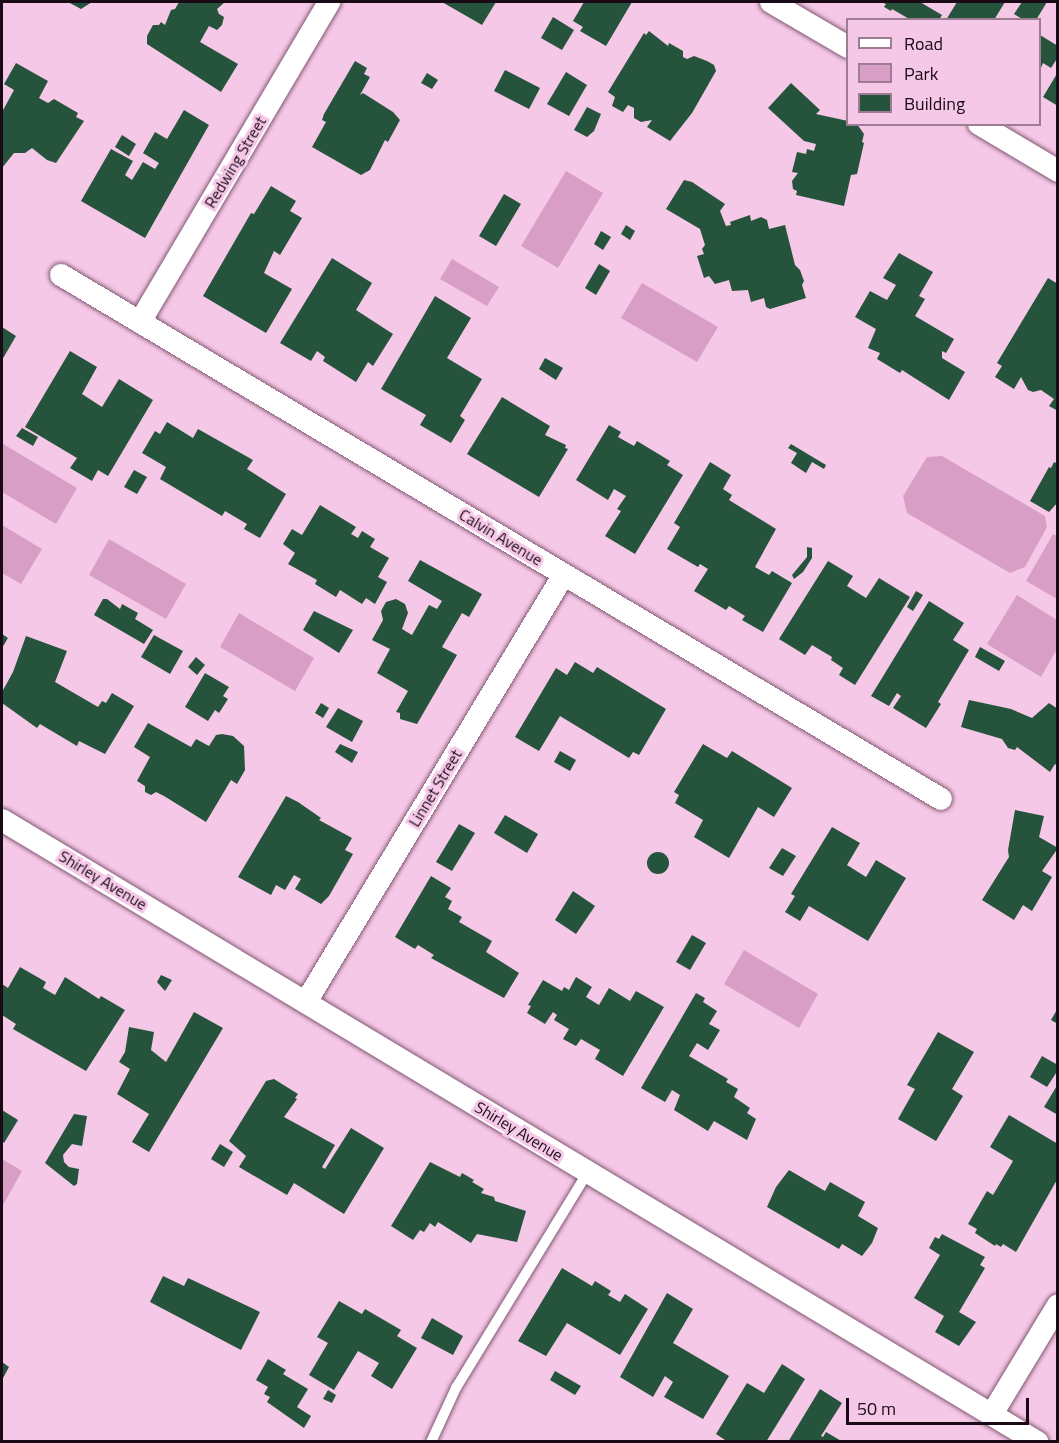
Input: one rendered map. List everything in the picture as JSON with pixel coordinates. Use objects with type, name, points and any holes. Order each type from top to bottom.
[{"type":"street","name":"Redwing Street","points":[[140,321],[329,2]]},
{"type":"street","points":[[771,2],[846,46]]},
{"type":"street","points":[[981,126],[1058,171]]},
{"type":"street","name":"Calvin Avenue","points":[[61,275],[941,799]]},
{"type":"street","name":"Linnet Street","points":[[306,1002],[564,575]]},
{"type":"street","name":"Shirley Avenue","points":[[2,820],[1037,1442]]},
{"type":"street","points":[[992,1414],[1058,1305]]},
{"type":"lane","points":[[431,1442],[456,1388],[588,1172]]},
{"type":"green space","points":[[566,171],[603,193],[558,268],[521,246]]},
{"type":"green space","points":[[452,259],[499,287],[487,306],[440,279]]},
{"type":"green space","points":[[642,283],[718,327],[697,362],[621,318]]},
{"type":"green space","points":[[3,444],[77,488],[56,524],[2,492]]},
{"type":"green space","points":[[942,456],[1045,516],[1047,527],[1025,567],[1010,573],[907,513],[903,496],[927,457]]},
{"type":"green space","points":[[2,525],[42,549],[21,584],[2,573]]},
{"type":"green space","points":[[1053,534],[1057,536],[1057,599],[1026,581]]},
{"type":"green space","points":[[109,539],[186,584],[166,619],[89,575]]},
{"type":"green space","points":[[1017,595],[1057,620],[1057,649],[1041,677],[987,644]]},
{"type":"green space","points":[[239,613],[314,658],[295,691],[220,647]]},
{"type":"green space","points":[[744,950],[818,994],[799,1028],[724,984]]},
{"type":"green space","points":[[2,1159],[22,1171],[2,1207]]},
{"type":"building","points":[[68,2],[92,2],[81,9]]},
{"type":"building","points":[[179,2],[225,2],[217,9],[224,17],[222,25],[217,30],[209,26],[200,42],[238,64],[221,92],[147,44],[147,36],[153,25],[159,25],[161,22],[165,25],[171,10],[175,9]]},
{"type":"building","points":[[442,2],[496,2],[482,25]]},
{"type":"building","points":[[584,2],[632,2],[606,46],[580,31],[583,27],[573,21]]},
{"type":"building","points":[[881,2],[920,2],[942,15],[940,18],[908,18],[884,7],[886,4]]},
{"type":"building","points":[[957,2],[1005,2],[995,18],[947,18]]},
{"type":"building","points":[[1022,2],[1047,2],[1037,18],[1021,18],[1014,14]]},
{"type":"building","points":[[553,17],[574,30],[562,50],[541,38]]},
{"type":"building","points":[[649,31],[668,46],[669,43],[683,51],[683,57],[687,59],[694,56],[707,61],[714,65],[716,71],[692,113],[670,141],[647,127],[652,120],[641,122],[634,118],[634,108],[628,105],[623,112],[612,106],[615,97],[608,92],[644,33],[646,35]]},
{"type":"building","points":[[1041,36],[1058,46],[1058,57],[1051,68],[1043,63],[1041,68]]},
{"type":"building","points":[[355,61],[367,68],[364,74],[370,77],[360,95],[363,93],[393,112],[400,120],[388,142],[385,140],[370,170],[361,175],[312,147],[326,122],[322,120],[324,114]]},
{"type":"building","points":[[16,63],[48,81],[39,98],[48,103],[54,99],[78,113],[76,117],[84,121],[56,163],[47,160],[32,148],[25,153],[14,153],[2,168],[2,112],[14,90],[4,84]]},
{"type":"building","points":[[505,70],[540,88],[529,109],[494,91]]},
{"type":"building","points":[[566,72],[587,85],[569,116],[547,104]]},
{"type":"building","points":[[1058,72],[1058,106],[1043,97]]},
{"type":"building","points":[[427,73],[438,80],[432,89],[421,83]]},
{"type":"building","points":[[791,83],[820,110],[816,114],[846,121],[846,126],[858,126],[864,134],[862,142],[864,143],[857,174],[851,175],[844,206],[796,195],[797,191],[793,189],[792,181],[798,173],[792,172],[797,152],[806,154],[807,149],[814,151],[816,144],[804,141],[768,108]]},
{"type":"building","points":[[587,107],[601,114],[594,131],[587,137],[574,130]]},
{"type":"building","points":[[184,110],[209,125],[145,238],[81,201],[111,149],[133,161],[125,175],[132,180],[143,162],[155,169],[159,163],[143,153],[155,132],[167,139]]},
{"type":"building","points":[[122,135],[136,144],[129,156],[115,147]]},
{"type":"building","points":[[684,180],[692,182],[725,204],[720,211],[726,226],[731,225],[730,222],[750,215],[751,221],[761,217],[767,220],[769,229],[785,225],[795,265],[800,270],[804,281],[802,285],[806,298],[770,309],[766,307],[764,298],[751,302],[748,290],[732,291],[729,280],[715,284],[709,276],[704,278],[697,256],[704,254],[702,249],[705,245],[700,229],[666,209]]},
{"type":"building","points":[[271,186],[296,201],[290,211],[302,218],[280,255],[274,251],[264,273],[292,289],[266,333],[203,296],[251,213],[254,214]]},
{"type":"building","points":[[504,194],[521,204],[496,246],[479,236]]},
{"type":"building","points":[[626,225],[635,231],[630,240],[621,234]]},
{"type":"building","points":[[601,231],[611,237],[603,250],[594,244]]},
{"type":"building","points":[[899,253],[933,272],[919,296],[925,299],[915,316],[954,339],[946,353],[942,351],[942,358],[965,372],[949,400],[902,370],[900,373],[877,359],[880,353],[868,348],[876,329],[855,317],[870,291],[887,300],[896,285],[883,278]]},
{"type":"building","points":[[332,258],[372,283],[356,310],[393,334],[373,366],[368,362],[356,382],[323,361],[325,357],[317,351],[311,361],[280,343]]},
{"type":"building","points":[[599,264],[610,271],[596,295],[585,288]]},
{"type":"building","points":[[1048,278],[1058,284],[1058,411],[1049,406],[1054,399],[1041,390],[1033,392],[1028,390],[1021,377],[1014,389],[995,377],[1002,366],[997,363]]},
{"type":"building","points":[[435,296],[471,318],[447,358],[482,379],[460,416],[465,420],[451,443],[420,425],[426,415],[381,389]]},
{"type":"building","points":[[2,327],[16,336],[2,360]]},
{"type":"building","points":[[70,351],[97,367],[82,394],[102,407],[119,379],[153,400],[108,476],[98,470],[92,481],[70,468],[77,458],[25,427]]},
{"type":"building","points":[[545,358],[563,368],[556,380],[539,369]]},
{"type":"building","points":[[502,397],[550,426],[545,435],[566,445],[565,448],[568,449],[539,497],[467,454]]},
{"type":"building","points":[[167,422],[193,438],[198,429],[253,460],[247,469],[286,494],[260,538],[244,529],[247,524],[225,511],[222,516],[160,479],[166,467],[142,453],[155,431],[160,434]]},
{"type":"building","points":[[609,425],[621,432],[618,437],[634,446],[637,441],[670,461],[667,465],[683,475],[635,554],[605,536],[621,511],[617,509],[626,496],[614,489],[608,500],[576,480]]},
{"type":"building","points":[[22,428],[38,437],[33,446],[16,436]]},
{"type":"building","points":[[791,444],[826,465],[824,469],[812,462],[806,473],[791,463],[797,453],[788,448]]},
{"type":"building","points":[[710,462],[731,475],[723,489],[732,495],[729,500],[776,529],[755,567],[769,575],[772,571],[792,583],[763,632],[742,620],[745,616],[729,606],[726,610],[694,591],[708,569],[700,564],[698,567],[667,549],[680,527],[674,523]]},
{"type":"building","points":[[1054,462],[1058,464],[1058,502],[1049,512],[1030,501]]},
{"type":"building","points":[[134,470],[147,477],[137,494],[124,487]]},
{"type":"building","points":[[320,505],[356,527],[351,534],[358,538],[362,531],[375,539],[370,547],[389,558],[378,577],[387,582],[375,604],[366,598],[362,604],[340,590],[336,597],[315,584],[317,580],[288,564],[295,553],[283,544],[292,529],[302,535]]},
{"type":"building","points":[[807,547],[812,548],[812,558],[803,572],[794,579],[792,575],[807,557]]},
{"type":"building","points":[[420,560],[482,594],[469,617],[462,613],[442,647],[457,655],[417,724],[400,719],[400,713],[396,712],[408,691],[377,673],[390,649],[372,640],[383,620],[381,611],[386,602],[396,599],[405,604],[408,613],[402,629],[412,635],[429,605],[437,609],[442,601],[408,581]]},
{"type":"building","points":[[828,561],[853,576],[847,586],[866,598],[879,578],[910,597],[855,685],[839,675],[843,668],[831,660],[832,657],[812,645],[805,655],[779,639]]},
{"type":"building","points":[[916,591],[923,595],[913,611],[907,607]]},
{"type":"building","points":[[103,599],[107,599],[120,609],[122,604],[138,613],[135,619],[153,630],[144,644],[94,615]]},
{"type":"building","points":[[929,601],[964,623],[953,640],[969,650],[938,702],[941,704],[926,728],[893,708],[901,696],[897,693],[889,706],[871,696]]},
{"type":"building","points":[[314,611],[353,630],[339,653],[303,630]]},
{"type":"building","points":[[2,634],[8,638],[2,648]]},
{"type":"building","points":[[154,635],[183,651],[170,674],[141,657]]},
{"type":"building","points":[[26,636],[67,651],[55,682],[98,707],[102,701],[106,703],[112,693],[134,706],[105,754],[79,741],[77,746],[40,724],[37,728],[2,703],[2,692],[13,672]]},
{"type":"building","points":[[980,647],[1005,661],[999,671],[975,657]]},
{"type":"building","points":[[196,657],[205,665],[197,675],[188,667]]},
{"type":"building","points":[[575,662],[593,673],[597,667],[666,709],[639,755],[633,752],[629,758],[560,716],[539,751],[515,737],[556,668],[567,675]]},
{"type":"building","points":[[205,673],[229,687],[223,696],[228,699],[219,713],[215,710],[208,721],[185,707]]},
{"type":"building","points":[[969,700],[1011,709],[1032,718],[1049,703],[1058,709],[1058,766],[1055,764],[1050,772],[1017,747],[1015,750],[1008,748],[1002,739],[961,727]]},
{"type":"building","points":[[321,703],[329,708],[323,718],[315,713]]},
{"type":"building","points":[[338,708],[363,721],[352,742],[326,727]]},
{"type":"building","points":[[148,723],[191,747],[196,739],[209,746],[216,735],[222,734],[233,736],[244,746],[245,770],[237,784],[231,780],[206,822],[156,792],[151,795],[145,792],[145,786],[137,781],[150,757],[134,747]]},
{"type":"building","points":[[340,744],[358,752],[352,763],[335,752]]},
{"type":"building","points":[[703,744],[727,758],[732,751],[792,788],[774,817],[758,807],[729,858],[694,837],[703,820],[675,803],[679,795],[674,792]]},
{"type":"building","points":[[560,751],[576,760],[570,771],[554,762]]},
{"type":"building","points":[[286,796],[321,818],[319,820],[352,838],[345,850],[353,854],[329,896],[321,904],[295,889],[301,879],[294,875],[285,890],[276,885],[271,895],[238,877]]},
{"type":"building","points":[[1015,810],[1044,816],[1039,837],[1058,848],[1042,871],[1052,877],[1032,911],[1023,905],[1014,920],[982,900],[1009,857],[1008,850]]},
{"type":"building","points":[[505,815],[538,834],[527,853],[494,833]]},
{"type":"building","points":[[459,824],[475,833],[452,871],[436,862]]},
{"type":"building","points":[[832,827],[860,843],[847,865],[866,877],[876,860],[906,878],[868,941],[809,906],[800,921],[785,912],[795,896],[791,894]]},
{"type":"building","points":[[782,848],[796,856],[783,876],[769,868]]},
{"type":"building","points":[[658,852],[666,855],[669,863],[666,871],[658,874],[650,871],[647,863],[650,855]]},
{"type":"building","points":[[431,876],[451,888],[445,897],[452,901],[448,909],[462,917],[459,922],[492,941],[486,952],[519,973],[504,998],[431,958],[434,955],[418,945],[415,949],[395,937]]},
{"type":"building","points":[[573,891],[595,906],[576,934],[555,920]]},
{"type":"building","points":[[692,935],[706,943],[690,970],[676,962]]},
{"type":"building","points":[[20,967],[46,982],[43,988],[55,995],[65,977],[99,999],[101,996],[125,1010],[86,1071],[13,1029],[16,1024],[2,1015],[2,984],[8,988]]},
{"type":"building","points":[[161,975],[172,980],[165,991],[157,982]]},
{"type":"building","points":[[576,977],[592,987],[586,997],[599,1005],[609,988],[630,1001],[636,991],[664,1007],[623,1076],[595,1059],[600,1050],[581,1039],[576,1046],[563,1039],[569,1029],[554,1020],[557,1015],[553,1012],[545,1024],[527,1013],[531,1006],[528,1005],[543,980],[562,991],[564,987],[569,990]]},
{"type":"building","points":[[696,993],[705,998],[703,1002],[717,1011],[709,1024],[720,1030],[708,1050],[697,1043],[689,1056],[728,1079],[726,1082],[738,1089],[734,1097],[750,1108],[747,1113],[756,1119],[747,1140],[714,1121],[708,1131],[674,1110],[680,1095],[672,1090],[665,1102],[641,1088]]},
{"type":"building","points":[[1058,1008],[1058,1024],[1051,1020]]},
{"type":"building","points":[[194,1012],[223,1028],[149,1152],[132,1142],[149,1114],[117,1094],[130,1069],[119,1062],[125,1052],[129,1027],[154,1032],[151,1050],[166,1062]]},
{"type":"building","points":[[938,1032],[974,1052],[952,1089],[963,1096],[936,1141],[898,1119],[915,1089],[907,1085]]},
{"type":"building","points":[[1042,1056],[1058,1065],[1058,1070],[1047,1087],[1030,1077]]},
{"type":"building","points":[[274,1079],[298,1094],[284,1117],[335,1145],[322,1167],[325,1169],[351,1128],[384,1148],[344,1214],[294,1183],[287,1195],[239,1167],[246,1156],[229,1141],[266,1081]]},
{"type":"building","points":[[1058,1084],[1058,1115],[1044,1107]]},
{"type":"building","points":[[2,1110],[18,1120],[4,1143],[2,1141]]},
{"type":"building","points":[[74,1114],[87,1116],[82,1146],[72,1144],[63,1155],[64,1162],[69,1167],[79,1169],[77,1184],[74,1186],[45,1163]]},
{"type":"building","points":[[1009,1115],[1058,1144],[1058,1178],[1016,1252],[1003,1244],[1001,1247],[996,1244],[995,1246],[975,1233],[977,1229],[968,1224],[987,1191],[993,1195],[1013,1161],[990,1147]]},
{"type":"building","points":[[220,1144],[233,1152],[224,1167],[211,1159]]},
{"type":"building","points":[[430,1162],[460,1177],[462,1173],[474,1180],[472,1182],[484,1189],[481,1193],[494,1197],[495,1201],[526,1211],[517,1242],[477,1234],[471,1243],[438,1222],[435,1227],[430,1223],[424,1232],[420,1230],[413,1240],[391,1226]]},
{"type":"building","points":[[789,1170],[825,1191],[830,1182],[865,1202],[858,1216],[878,1228],[872,1243],[862,1256],[842,1244],[839,1249],[767,1207],[776,1187]]},
{"type":"building","points":[[942,1234],[985,1257],[980,1265],[985,1268],[959,1312],[976,1322],[959,1346],[935,1332],[944,1316],[914,1298],[940,1255],[929,1248],[935,1237],[939,1239]]},
{"type":"building","points":[[562,1268],[592,1286],[595,1281],[611,1291],[608,1295],[620,1302],[625,1294],[648,1309],[620,1355],[567,1323],[546,1356],[518,1341]]},
{"type":"building","points":[[163,1276],[184,1286],[188,1278],[260,1312],[241,1350],[150,1302]]},
{"type":"building","points":[[667,1293],[693,1309],[673,1343],[729,1376],[703,1419],[664,1397],[673,1382],[665,1376],[653,1397],[620,1377]]},
{"type":"building","points":[[339,1301],[362,1314],[365,1309],[401,1330],[397,1336],[417,1348],[392,1389],[371,1376],[379,1363],[358,1351],[334,1390],[309,1375],[328,1343],[317,1337]]},
{"type":"building","points":[[432,1318],[463,1336],[453,1355],[421,1338]]},
{"type":"building","points":[[268,1359],[286,1370],[283,1374],[308,1389],[297,1407],[311,1416],[304,1428],[267,1402],[270,1397],[264,1394],[268,1387],[256,1380]]},
{"type":"building","points":[[2,1362],[9,1367],[2,1380]]},
{"type":"building","points":[[782,1364],[805,1379],[766,1442],[728,1442],[716,1434],[747,1383],[764,1393]]},
{"type":"building","points":[[555,1371],[581,1386],[575,1395],[550,1380]]},
{"type":"building","points":[[820,1389],[842,1403],[821,1436],[823,1437],[826,1432],[843,1442],[788,1442]]},
{"type":"building","points":[[328,1390],[336,1395],[332,1403],[323,1399]]}]
